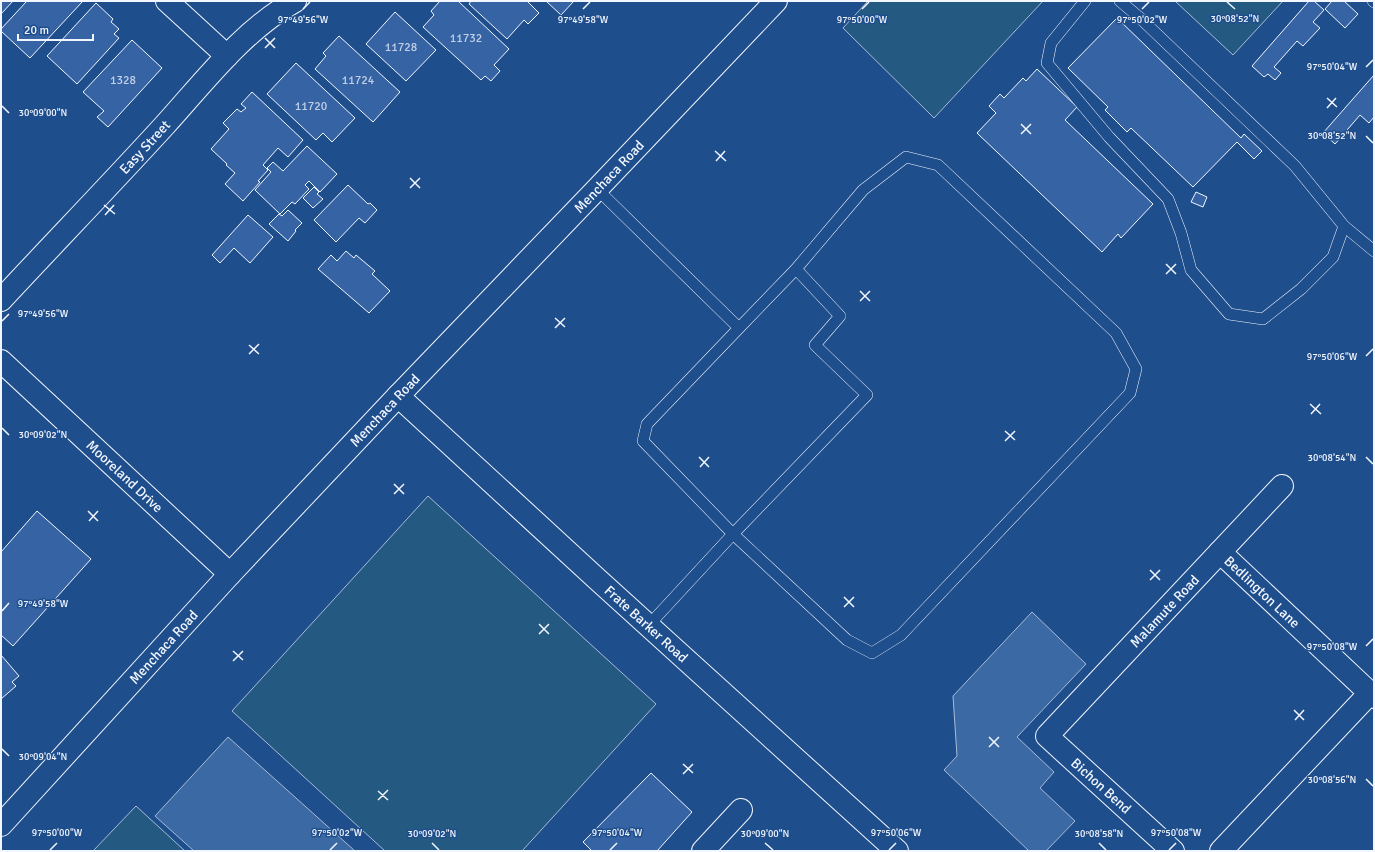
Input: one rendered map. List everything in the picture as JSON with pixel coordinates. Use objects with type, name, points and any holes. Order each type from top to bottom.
[{"type":"street","points":[[167,1],[227,56]]},
{"type":"street","name":"Easy Street","points":[[1,300],[170,120],[227,56],[261,25],[295,1]]},
{"type":"street","name":"Menchaca Road","points":[[1,825],[230,574],[776,1]]},
{"type":"street","name":"Mooreland Drive","points":[[1,361],[230,574]]},
{"type":"street","name":"Frate Barker Road","points":[[398,396],[648,626],[897,851]]},
{"type":"street","name":"Malamute Road","points":[[1047,736],[1282,486]]},
{"type":"street","name":"Bedlington Lane","points":[[1220,552],[1372,695]]},
{"type":"street","points":[[1221,851],[1372,695]]},
{"type":"street","name":"Bichon Bend","points":[[1047,736],[1173,851]]},
{"type":"street","points":[[703,851],[740,810]]},
{"type":"lane","points":[[1085,1],[1051,43],[1047,63],[1109,137],[1168,199],[1181,233],[1191,270],[1229,314],[1263,320],[1301,289],[1333,257],[1344,226]]},
{"type":"lane","points":[[1120,1],[1140,18],[1296,166],[1344,226],[1374,252]]},
{"type":"lane","points":[[906,157],[938,165],[1116,333],[1136,369],[1130,393],[901,635],[872,652],[847,640],[733,534],[643,441],[647,424],[796,268],[863,190],[906,157]]},
{"type":"lane","points":[[597,189],[739,328]]},
{"type":"lane","points":[[648,626],[733,534],[867,395],[815,345],[840,316],[796,268]]},
{"type":"shaded area","points":[[868,1],[1043,1],[934,118],[843,28]]},
{"type":"shaded area","points":[[1175,1],[1283,1],[1233,55]]},
{"type":"shaded area","points":[[428,496],[656,704],[522,851],[385,851],[232,711]]},
{"type":"shaded area","points":[[1032,612],[1086,664],[1017,737],[1054,772],[1040,788],[1075,821],[1046,851],[1029,851],[944,770],[957,756],[953,696]]},
{"type":"shaded area","points":[[228,737],[355,851],[194,851],[155,816]]},
{"type":"shaded area","points":[[136,806],[185,851],[93,851]]},
{"type":"building","points":[[1,1],[13,1],[1,14]]},
{"type":"building","points":[[27,1],[83,1],[30,58],[1,31],[1,29]]},
{"type":"building","points":[[440,1],[458,1],[509,49],[494,65],[500,71],[491,81],[485,76],[481,80],[423,27],[434,15],[431,11]]},
{"type":"building","points":[[471,1],[527,1],[539,13],[528,24],[524,20],[507,39],[469,4]]},
{"type":"building","points":[[546,1],[574,1],[561,15]]},
{"type":"building","points":[[1309,1],[1314,1],[1324,10],[1313,22],[1320,28],[1303,46],[1297,41],[1274,67],[1281,73],[1275,80],[1268,74],[1264,77],[1252,66]]},
{"type":"building","points":[[1332,1],[1344,1],[1358,14],[1345,28],[1325,9]]},
{"type":"building","points":[[96,3],[113,19],[111,22],[119,29],[114,34],[119,38],[77,84],[47,56]]},
{"type":"building","points":[[395,12],[436,50],[406,81],[366,44]]},
{"type":"building","points":[[1117,18],[1241,138],[1244,134],[1262,151],[1254,159],[1237,142],[1193,187],[1131,128],[1127,132],[1105,110],[1108,107],[1068,68]]},
{"type":"building","points":[[339,36],[400,92],[373,122],[315,69],[326,56],[323,53]]},
{"type":"building","points":[[132,40],[162,68],[108,127],[97,117],[104,111],[83,92]]},
{"type":"building","points":[[296,63],[355,118],[332,142],[323,133],[316,140],[267,94]]},
{"type":"building","points":[[1037,69],[1077,107],[1065,120],[1153,204],[1121,238],[1118,234],[1102,252],[977,133],[996,113],[989,106],[1000,94],[1004,98],[1023,78],[1026,81]]},
{"type":"building","points":[[1374,75],[1374,117],[1369,123],[1360,115],[1335,144],[1323,133]]},
{"type":"building","points":[[252,92],[303,140],[288,157],[278,148],[263,165],[268,170],[258,181],[260,182],[243,201],[225,184],[235,173],[211,149],[229,129],[223,123],[237,109],[241,112],[246,108],[241,104]]},
{"type":"building","points":[[307,146],[337,174],[320,192],[309,181],[305,185],[309,189],[295,204],[292,202],[280,214],[255,190],[271,172],[267,168],[273,162],[283,171]]},
{"type":"building","points":[[348,185],[368,204],[370,203],[377,210],[365,223],[359,218],[336,242],[314,220]]},
{"type":"building","points":[[314,187],[319,192],[317,194],[323,199],[313,208],[303,198]]},
{"type":"building","points":[[1196,192],[1207,197],[1203,207],[1191,202]]},
{"type":"building","points":[[288,210],[302,223],[295,230],[296,231],[288,241],[269,224],[279,214],[282,216]]},
{"type":"building","points":[[248,215],[273,237],[250,263],[234,248],[220,263],[212,255]]},
{"type":"building","points":[[346,251],[354,258],[356,255],[375,271],[372,274],[390,291],[369,313],[318,269],[331,255],[337,261]]},
{"type":"building","points":[[37,511],[91,559],[13,646],[1,635],[1,552]]},
{"type":"building","points":[[1,655],[19,676],[12,682],[16,686],[1,699]]},
{"type":"building","points":[[651,773],[692,812],[657,851],[592,851],[583,842]]}]
